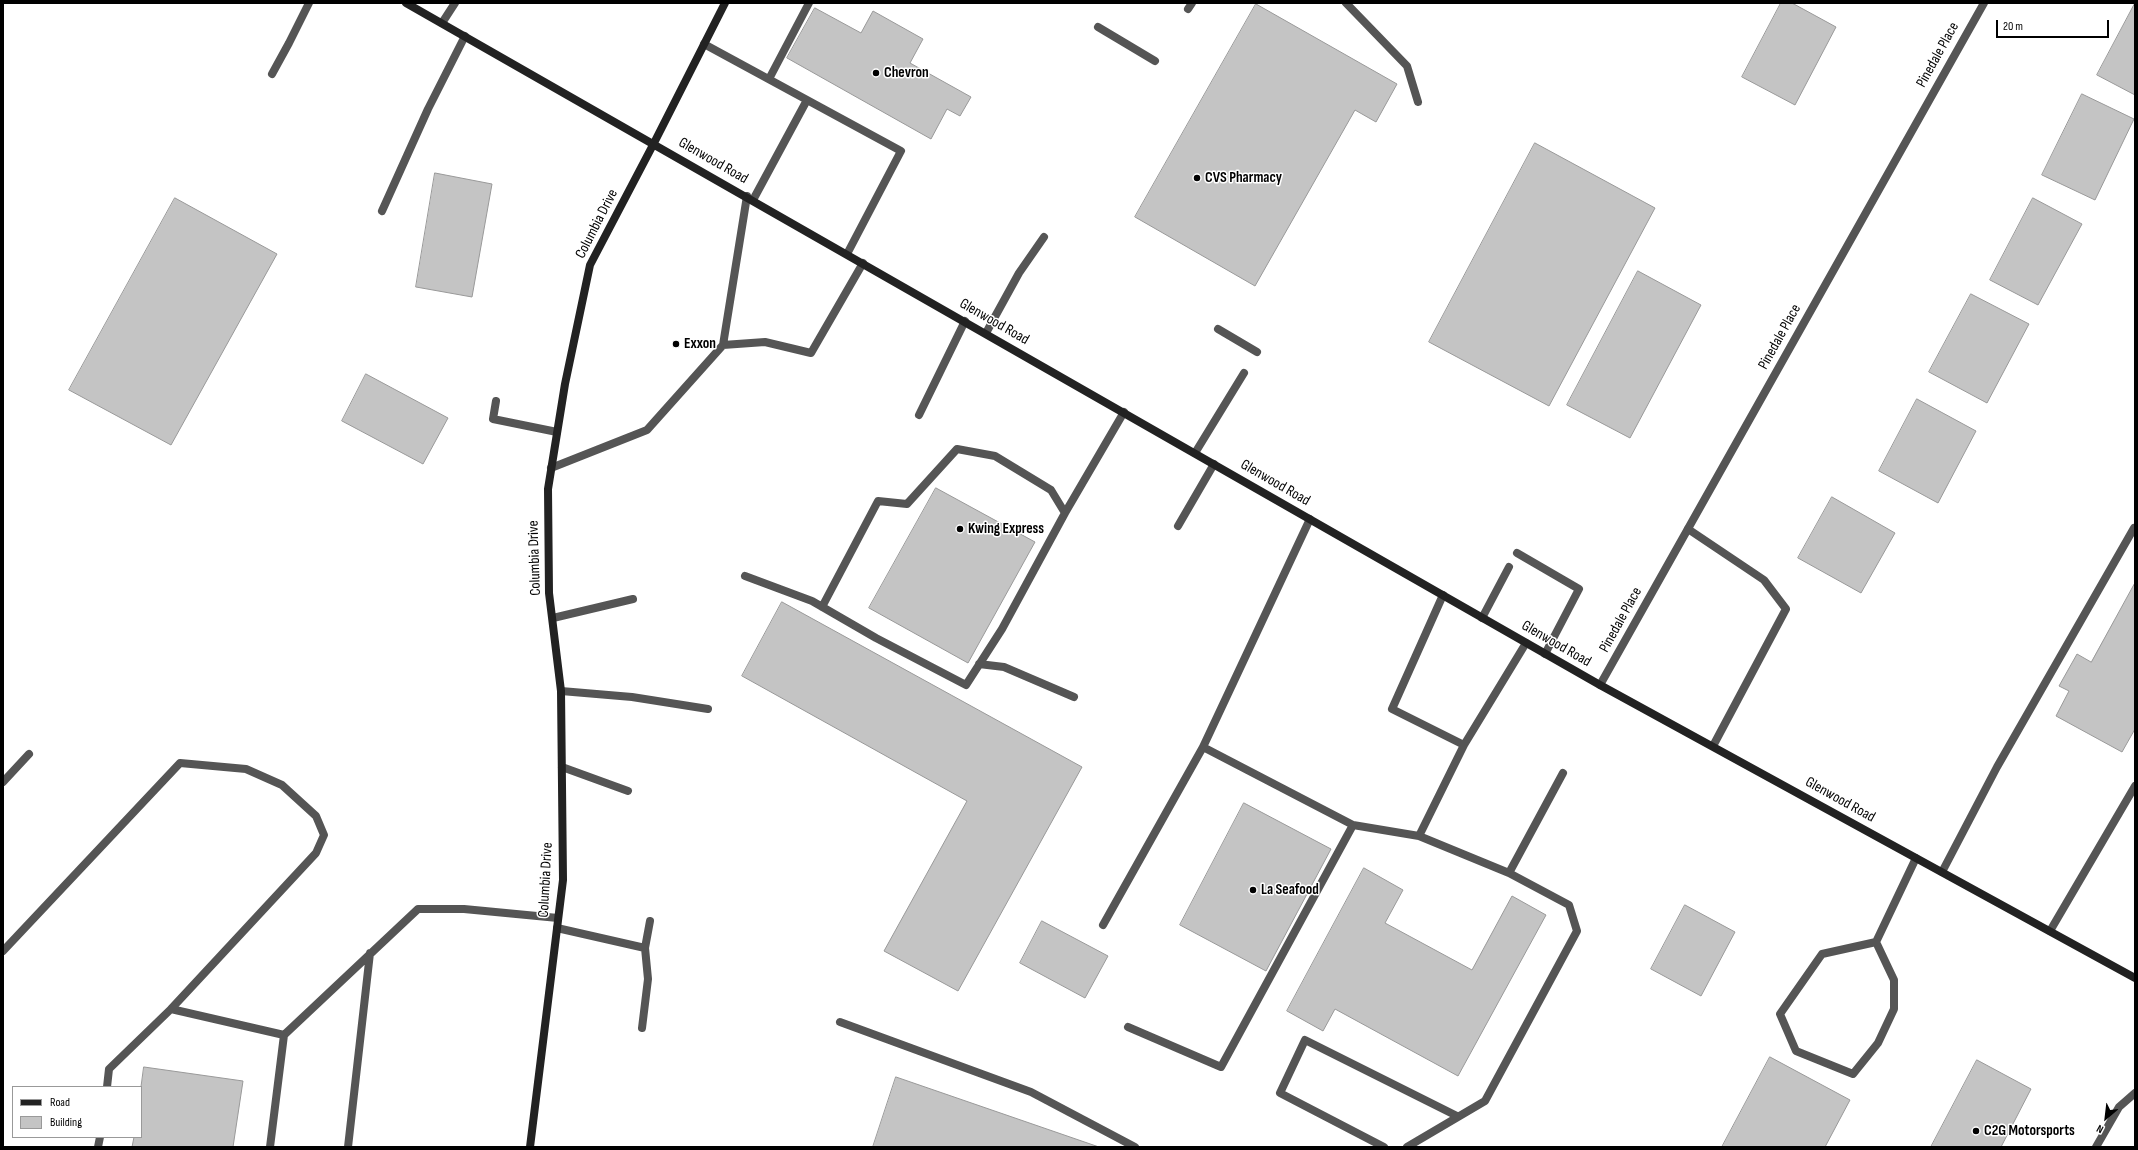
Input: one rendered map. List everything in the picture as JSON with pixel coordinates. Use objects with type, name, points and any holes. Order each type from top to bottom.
[{"type":"main road","name":"Glenwood Road","points":[[406,3],[750,198],[1545,654],[2135,978]]},
{"type":"main road","name":"Columbia Drive","points":[[530,1147],[563,880],[561,691],[550,593],[548,489],[565,384],[590,265],[654,144],[725,3]]},
{"type":"street","points":[[272,74],[309,3]]},
{"type":"street","points":[[442,23],[455,3]]},
{"type":"street","points":[[770,80],[809,3]]},
{"type":"street","points":[[1346,3],[1407,66],[1418,102]]},
{"type":"street","name":"Pinedale Place","points":[[1600,685],[1984,3]]},
{"type":"street","points":[[1098,27],[1156,61]]},
{"type":"street","points":[[382,211],[428,109],[465,36]]},
{"type":"street","points":[[704,44],[901,151],[847,254]]},
{"type":"street","points":[[551,468],[647,430],[723,346],[750,198],[807,100]]},
{"type":"street","points":[[986,333],[1019,273],[1044,237]]},
{"type":"street","points":[[723,346],[765,342],[811,353],[863,263]]},
{"type":"street","points":[[918,415],[965,321]]},
{"type":"street","points":[[1218,329],[1258,352]]},
{"type":"street","points":[[1195,453],[1244,373]]},
{"type":"street","points":[[496,402],[494,418],[557,432]]},
{"type":"street","points":[[745,576],[812,601],[876,638],[966,685],[1002,628],[1065,513],[1124,412]]},
{"type":"street","points":[[822,607],[878,501],[907,504],[957,449],[995,456],[1051,490],[1065,513]]},
{"type":"street","points":[[1178,526],[1214,464]]},
{"type":"street","points":[[1103,925],[1203,747],[1310,519]]},
{"type":"street","points":[[1942,872],[1997,768],[2134,528],[2135,529]]},
{"type":"street","points":[[1688,529],[1764,580],[1786,610],[1713,746]]},
{"type":"street","points":[[1517,553],[1579,589],[1545,654]]},
{"type":"street","points":[[1482,618],[1509,567]]},
{"type":"street","points":[[1443,595],[1392,709],[1464,745]]},
{"type":"street","points":[[553,618],[633,600]]},
{"type":"street","points":[[1419,836],[1464,745],[1526,643]]},
{"type":"street","points":[[979,664],[1004,666],[1074,697]]},
{"type":"street","points":[[561,691],[632,697],[708,709]]},
{"type":"street","points":[[1203,747],[1353,825],[1419,836],[1509,873],[1569,905],[1577,931],[1485,1100],[1407,1147]]},
{"type":"street","points":[[3,782],[29,754]]},
{"type":"street","points":[[3,951],[180,763],[246,769],[282,785],[316,816],[324,835],[316,853],[171,1009],[110,1068],[107,1086]]},
{"type":"street","points":[[562,768],[628,792]]},
{"type":"street","points":[[1509,873],[1562,773]]},
{"type":"street","points":[[2050,931],[2135,786]]},
{"type":"street","points":[[1128,1027],[1221,1067],[1353,825]]},
{"type":"street","points":[[1876,942],[1916,858]]},
{"type":"street","points":[[270,1147],[284,1035],[418,909],[464,909],[558,918]]},
{"type":"street","points":[[642,1028],[648,978],[645,948],[650,921]]},
{"type":"street","points":[[557,928],[645,948]]},
{"type":"street","points":[[1876,942],[1894,980],[1894,1009],[1878,1042],[1853,1074],[1796,1051],[1780,1014],[1822,954],[1876,942]]},
{"type":"street","points":[[348,1147],[370,953]]},
{"type":"street","points":[[171,1009],[284,1035]]},
{"type":"street","points":[[840,1022],[1031,1092],[1135,1147]]},
{"type":"street","points":[[1384,1147],[1280,1094],[1305,1040],[1457,1116]]},
{"type":"street","points":[[2096,1147],[2119,1106],[2135,1093]]},
{"type":"building","points":[[1781,3],[1792,3],[1836,27],[1795,105],[1742,77]]},
{"type":"building","points":[[2135,3],[2135,95],[2097,75]]},
{"type":"building","points":[[1256,4],[1397,84],[1376,122],[1355,110],[1255,286],[1135,217]]},
{"type":"building","points":[[815,8],[861,33],[873,11],[923,39],[910,63],[971,97],[960,116],[947,109],[931,139],[787,58]]},
{"type":"building","points":[[2082,94],[2134,119],[2095,200],[2042,175]]},
{"type":"building","points":[[1535,143],[1655,208],[1549,406],[1429,342]]},
{"type":"building","points":[[435,173],[492,184],[472,297],[416,287]]},
{"type":"building","points":[[175,198],[277,254],[171,445],[69,390]]},
{"type":"building","points":[[2033,198],[2082,224],[2038,305],[1990,280]]},
{"type":"building","points":[[1638,271],[1701,305],[1630,438],[1567,405]]},
{"type":"building","points":[[1971,294],[2029,324],[1987,403],[1929,372]]},
{"type":"building","points":[[366,374],[448,418],[423,464],[342,421]]},
{"type":"building","points":[[1917,399],[1976,431],[1938,503],[1879,471]]},
{"type":"building","points":[[936,488],[1035,542],[968,663],[869,608]]},
{"type":"building","points":[[1832,497],[1895,533],[1861,593],[1798,558]]},
{"type":"building","points":[[2135,583],[2135,729],[2122,752],[2056,716],[2069,691],[2059,686],[2077,654],[2091,662]]},
{"type":"building","points":[[782,602],[1082,767],[958,991],[884,951],[967,801],[742,676]]},
{"type":"building","points":[[1244,803],[1331,849],[1266,971],[1180,925]]},
{"type":"building","points":[[1364,868],[1403,890],[1385,923],[1472,970],[1512,896],[1546,915],[1458,1076],[1335,1009],[1323,1031],[1287,1011]]},
{"type":"building","points":[[1685,905],[1735,932],[1701,996],[1651,969]]},
{"type":"building","points":[[1042,921],[1108,956],[1085,998],[1020,963]]},
{"type":"building","points":[[1770,1057],[1850,1100],[1825,1147],[1722,1147]]},
{"type":"building","points":[[1977,1060],[2031,1089],[2001,1147],[1931,1147]]},
{"type":"building","points":[[144,1067],[243,1081],[233,1147],[132,1147],[134,1138],[142,1138],[141,1086]]},
{"type":"building","points":[[896,1077],[1099,1147],[873,1147]]},
{"type":"place","name":"Chevron","points":[[876,73]]},
{"type":"place","name":"CVS Pharmacy","points":[[1197,178]]},
{"type":"place","name":"Exxon","points":[[676,344]]},
{"type":"place","name":"Kwing Express","points":[[960,529]]},
{"type":"place","name":"La Seafood","points":[[1253,890]]},
{"type":"place","name":"C2G Motorsports","points":[[1976,1131]]}]
